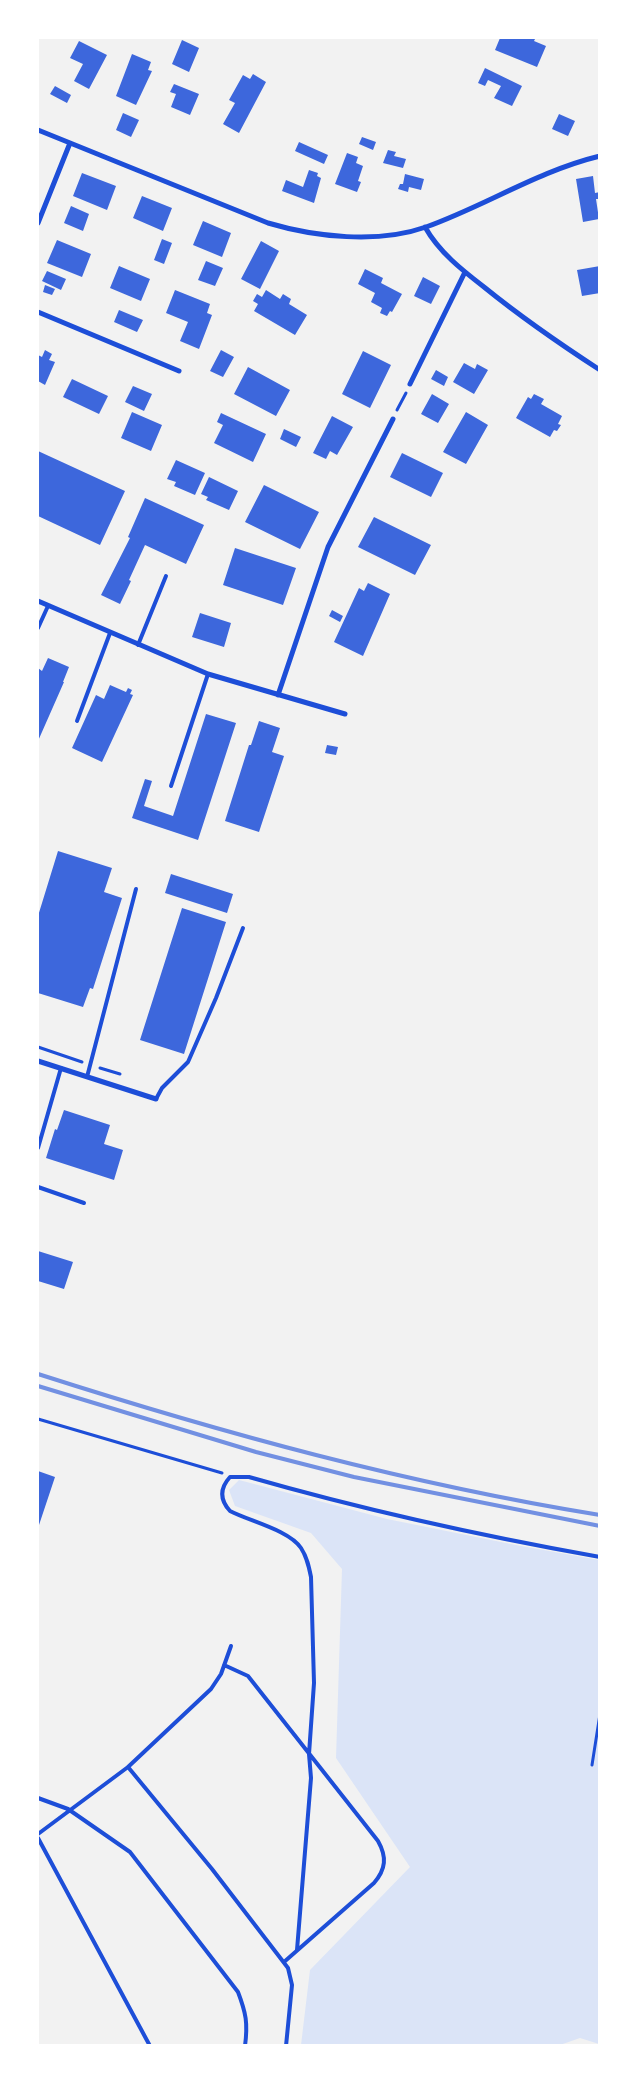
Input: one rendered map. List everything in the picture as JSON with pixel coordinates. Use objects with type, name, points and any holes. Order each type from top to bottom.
[{"type":"street","points":[[38,130],[232,209],[289,229],[323,234],[370,236],[425,227],[548,174],[600,156]]},
{"type":"street","points":[[38,223],[70,143]]},
{"type":"street","points":[[425,227],[437,246],[465,272],[520,316],[600,370]]},
{"type":"street","points":[[410,384],[465,272]]},
{"type":"street","points":[[38,312],[179,371]]},
{"type":"street","points":[[278,696],[328,546],[393,419]]},
{"type":"street","points":[[38,601],[208,674],[345,714]]},
{"type":"street","points":[[38,1061],[156,1099]]},
{"type":"lane","points":[[138,645],[166,576]]},
{"type":"lane","points":[[38,628],[48,606]]},
{"type":"lane","points":[[77,722],[110,633]]},
{"type":"lane","points":[[171,786],[208,674]]},
{"type":"lane","points":[[87,1077],[136,889]]},
{"type":"lane","points":[[156,1099],[162,1088],[188,1062],[216,998],[243,928]]},
{"type":"lane","points":[[38,1148],[61,1068]]},
{"type":"lane","points":[[38,1187],[84,1203]]},
{"type":"lane","points":[[297,1950],[310,1778],[309,1754],[314,1683],[311,1577],[308,1561],[300,1547],[289,1537],[230,1511],[224,1504],[222,1488],[230,1477],[249,1477],[449,1529],[518,1540],[600,1557]]},
{"type":"lane","points":[[38,1834],[128,1767],[211,1689],[224,1665],[231,1646]]},
{"type":"lane","points":[[224,1665],[248,1676],[378,1841],[384,1858],[381,1875],[374,1883],[284,1962]]},
{"type":"lane","points":[[128,1767],[212,1868],[284,1962],[291,1977],[292,1985],[286,2046]]},
{"type":"lane","points":[[38,1798],[68,1810],[130,1852],[238,1992],[246,2012],[245,2046]]},
{"type":"lane","points":[[38,1838],[150,2046]]},
{"type":"path","points":[[393,419],[410,384]]},
{"type":"path","points":[[38,1419],[230,1477]]},
{"type":"path","points":[[592,1766],[600,1714]]},
{"type":"shaded area","points":[[239,1480],[387,1519],[599,1560],[599,2044],[580,2038],[557,2046],[301,2045],[310,1970],[410,1867],[336,1758],[342,1569],[311,1533],[235,1506],[229,1490]]},
{"type":"building","points":[[500,38],[532,38],[535,39],[534,41],[546,46],[537,67],[495,50]]},
{"type":"building","points":[[182,40],[199,48],[189,72],[172,64]]},
{"type":"building","points":[[79,41],[107,55],[89,89],[74,81],[83,64],[70,58]]},
{"type":"building","points":[[132,54],[151,62],[148,70],[152,71],[136,105],[116,96]]},
{"type":"building","points":[[485,68],[522,86],[512,106],[494,98],[501,86],[488,80],[485,86],[478,83]]},
{"type":"building","points":[[253,74],[266,82],[239,133],[223,124],[235,103],[229,100],[243,75],[250,79]]},
{"type":"building","points":[[174,84],[199,94],[190,115],[171,107],[176,94],[170,92]]},
{"type":"building","points":[[55,86],[71,95],[67,103],[50,94]]},
{"type":"building","points":[[123,113],[139,120],[131,137],[116,130]]},
{"type":"building","points":[[559,114],[575,121],[568,136],[552,129]]},
{"type":"building","points":[[362,137],[376,142],[373,150],[359,144]]},
{"type":"building","points":[[299,142],[328,155],[324,164],[295,151]]},
{"type":"building","points":[[388,150],[396,152],[394,156],[406,159],[403,168],[383,163]]},
{"type":"building","points":[[347,153],[358,157],[356,163],[363,166],[358,181],[361,182],[357,192],[335,184]]},
{"type":"building","points":[[309,170],[318,173],[317,176],[321,178],[314,203],[282,191],[286,180],[303,187]]},
{"type":"building","points":[[82,173],[116,186],[107,210],[73,196]]},
{"type":"building","points":[[405,174],[424,179],[421,190],[409,187],[408,192],[398,189],[400,184],[403,184]]},
{"type":"building","points":[[593,176],[595,193],[600,192],[600,199],[596,199],[599,219],[583,222],[576,179]]},
{"type":"building","points":[[142,196],[172,208],[163,231],[133,218]]},
{"type":"building","points":[[71,206],[89,214],[83,231],[64,223]]},
{"type":"building","points":[[203,221],[231,233],[222,257],[193,245]]},
{"type":"building","points":[[162,239],[172,243],[164,264],[154,260]]},
{"type":"building","points":[[57,240],[91,254],[82,277],[47,263]]},
{"type":"building","points":[[261,241],[279,251],[260,289],[241,279]]},
{"type":"building","points":[[206,261],[223,268],[215,286],[198,280]]},
{"type":"building","points":[[119,266],[150,279],[141,301],[110,288]]},
{"type":"building","points":[[600,266],[600,293],[582,296],[577,270]]},
{"type":"building","points":[[365,269],[383,278],[381,283],[402,294],[392,312],[390,311],[387,316],[380,313],[382,308],[371,302],[375,293],[358,284]]},
{"type":"building","points":[[47,271],[66,279],[61,290],[42,281]]},
{"type":"building","points":[[423,277],[440,286],[431,304],[414,296]]},
{"type":"building","points":[[45,285],[55,289],[52,295],[43,292]]},
{"type":"building","points":[[175,290],[210,304],[207,313],[212,315],[199,349],[180,341],[188,322],[166,313]]},
{"type":"building","points":[[266,290],[280,299],[283,294],[291,299],[289,304],[307,315],[295,335],[254,311],[258,304],[253,301],[257,294],[262,297]]},
{"type":"building","points":[[119,310],[143,320],[137,332],[114,322]]},
{"type":"building","points":[[45,350],[52,354],[49,360],[55,362],[45,385],[38,381],[38,355],[42,357]]},
{"type":"building","points":[[221,350],[234,357],[223,377],[210,371]]},
{"type":"building","points":[[363,351],[391,365],[370,408],[342,394]]},
{"type":"building","points":[[464,363],[475,369],[477,364],[488,370],[474,394],[453,382]]},
{"type":"building","points":[[248,367],[290,390],[276,416],[234,394]]},
{"type":"building","points":[[436,370],[448,377],[444,386],[431,379]]},
{"type":"building","points":[[72,379],[108,396],[99,414],[63,397]]},
{"type":"building","points":[[133,386],[152,394],[144,411],[125,402]]},
{"type":"building","points":[[432,394],[449,404],[438,423],[421,414]]},
{"type":"building","points":[[534,394],[544,399],[541,404],[562,416],[558,424],[561,425],[557,431],[554,430],[550,437],[516,418],[528,397],[531,399]]},
{"type":"building","points":[[132,412],[162,425],[151,451],[121,438]]},
{"type":"building","points":[[466,412],[488,425],[466,464],[443,452]]},
{"type":"building","points":[[221,413],[266,434],[253,462],[214,443],[223,425],[217,422]]},
{"type":"building","points":[[332,416],[353,427],[337,455],[330,451],[326,459],[313,453]]},
{"type":"building","points":[[284,429],[301,437],[296,447],[280,439]]},
{"type":"building","points":[[38,451],[125,491],[100,545],[38,516]]},
{"type":"building","points":[[402,453],[443,473],[431,497],[390,477]]},
{"type":"building","points":[[176,460],[205,473],[195,495],[174,486],[176,482],[167,479]]},
{"type":"building","points":[[209,477],[238,491],[229,510],[206,500],[208,497],[201,494]]},
{"type":"building","points":[[264,485],[319,512],[300,549],[245,522]]},
{"type":"building","points":[[145,498],[204,525],[186,564],[145,545],[120,604],[101,595],[130,538],[128,537]]},
{"type":"building","points":[[374,517],[431,545],[415,575],[358,547]]},
{"type":"building","points":[[235,548],[296,568],[283,605],[223,585]]},
{"type":"building","points":[[368,583],[390,594],[363,656],[334,642],[359,588],[364,591]]},
{"type":"building","points":[[332,610],[343,616],[340,622],[329,616]]},
{"type":"building","points":[[200,613],[231,623],[224,647],[192,637]]},
{"type":"building","points":[[48,658],[69,667],[38,741],[38,668],[42,671]]},
{"type":"building","points":[[110,685],[126,692],[128,688],[132,690],[130,694],[133,695],[102,762],[72,748],[96,695],[104,699]]},
{"type":"building","points":[[206,714],[236,723],[198,840],[132,818],[145,779],[152,781],[144,806],[173,816]]},
{"type":"building","points":[[259,721],[280,728],[272,752],[284,756],[259,832],[225,821],[249,745],[251,745]]},
{"type":"building","points":[[327,745],[338,747],[336,755],[325,753]]},
{"type":"building","points":[[58,851],[112,868],[104,892],[122,898],[93,989],[90,988],[83,1007],[38,993],[38,916]]},
{"type":"building","points":[[171,874],[233,894],[227,913],[165,893]]},
{"type":"building","points":[[182,908],[226,922],[184,1054],[140,1040]]},
{"type":"building","points":[[64,1110],[110,1125],[104,1144],[123,1150],[114,1180],[46,1158],[55,1129],[57,1130]]},
{"type":"building","points":[[38,1251],[73,1262],[64,1289],[38,1281]]},
{"type":"building","points":[[38,1471],[55,1477],[38,1528]]},
{"type":"railway","points":[[38,1374],[176,1417],[316,1455],[457,1488],[600,1515]]},
{"type":"railway","points":[[38,1386],[256,1452],[354,1477],[600,1526]]}]
